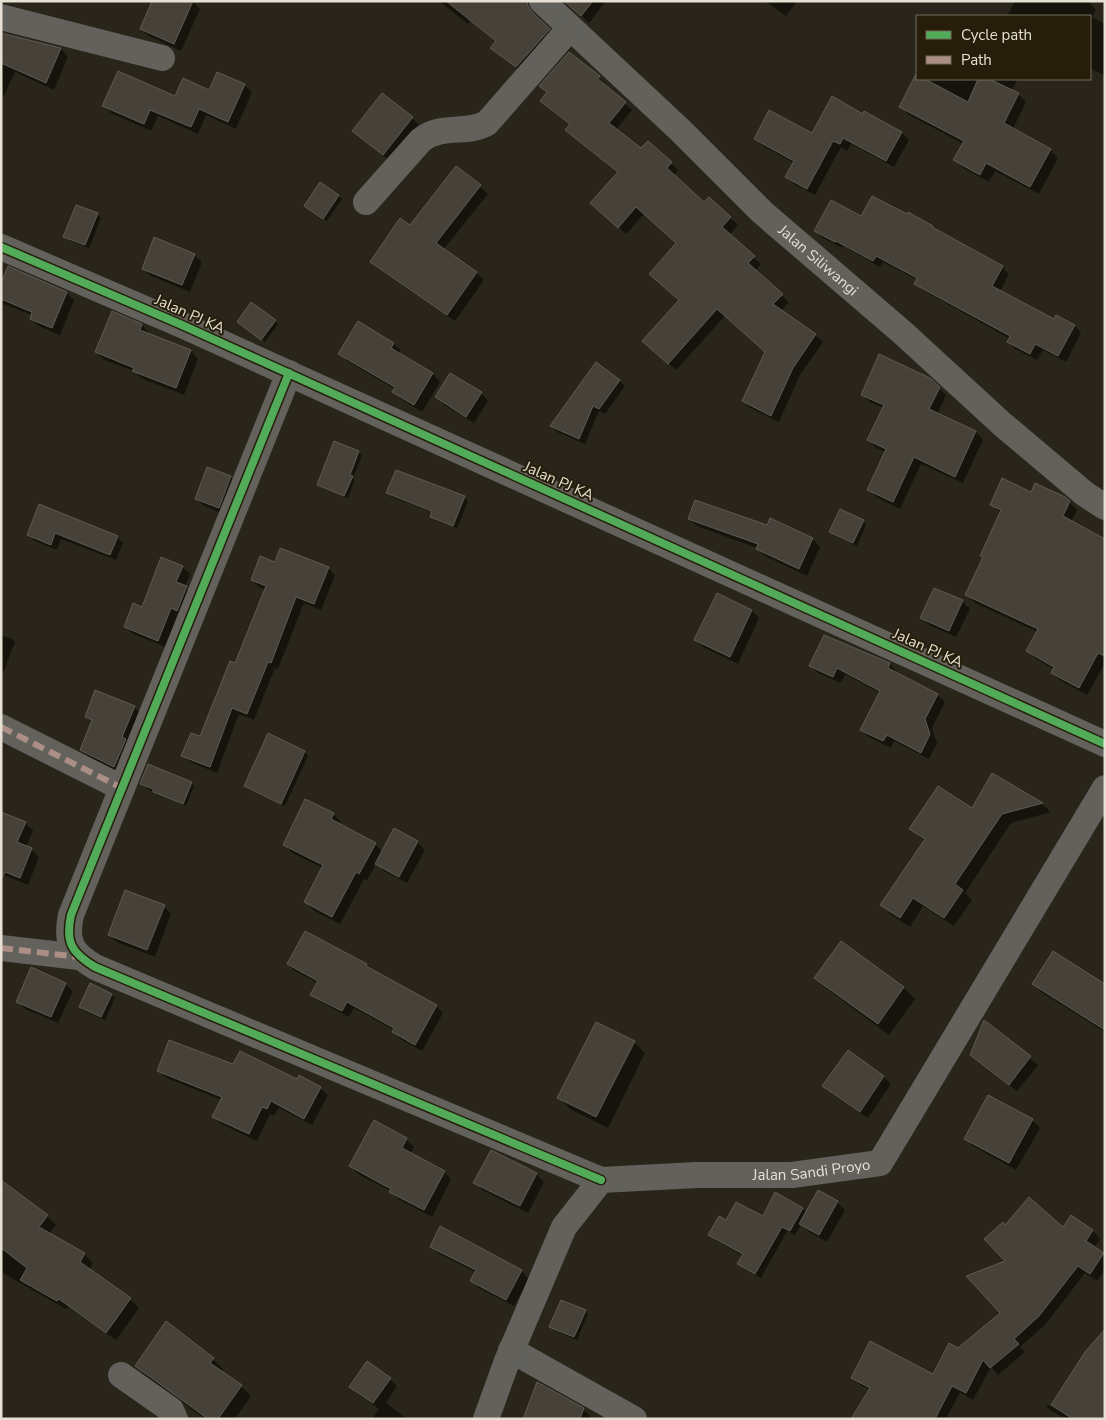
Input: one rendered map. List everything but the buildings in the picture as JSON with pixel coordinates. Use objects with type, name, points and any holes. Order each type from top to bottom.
[{"type":"street","name":"Jalan Siliwangi","points":[[542,1],[680,130],[762,212],[903,333],[1002,424],[1084,494],[1105,507]]},
{"type":"street","points":[[1,17],[162,58]]},
{"type":"street","points":[[366,202],[426,135],[441,130],[477,127],[487,123],[570,28]]},
{"type":"street","name":"Jalan PJ KA","points":[[1,247],[289,373],[1105,744]]},
{"type":"street","points":[[79,958],[69,936],[68,929],[71,915],[289,373]]},
{"type":"street","points":[[1,727],[122,788]]},
{"type":"street","name":"Jalan Sandi Proyo","points":[[601,1180],[697,1175],[792,1175],[880,1162],[1105,788]]},
{"type":"street","points":[[1,948],[79,958],[95,967],[601,1180],[564,1228],[511,1350],[486,1419]]},
{"type":"street","points":[[511,1350],[634,1419]]},
{"type":"street","points":[[121,1374],[172,1410],[175,1419]]},
{"type":"marked path","points":[[1,727],[122,788]]},
{"type":"marked path","points":[[1,948],[79,957]]},
{"type":"cycle path","points":[[1,247],[182,325],[1105,744]]},
{"type":"cycle path","points":[[289,373],[71,915],[69,933],[72,946],[81,957],[95,967],[601,1180]]}]
